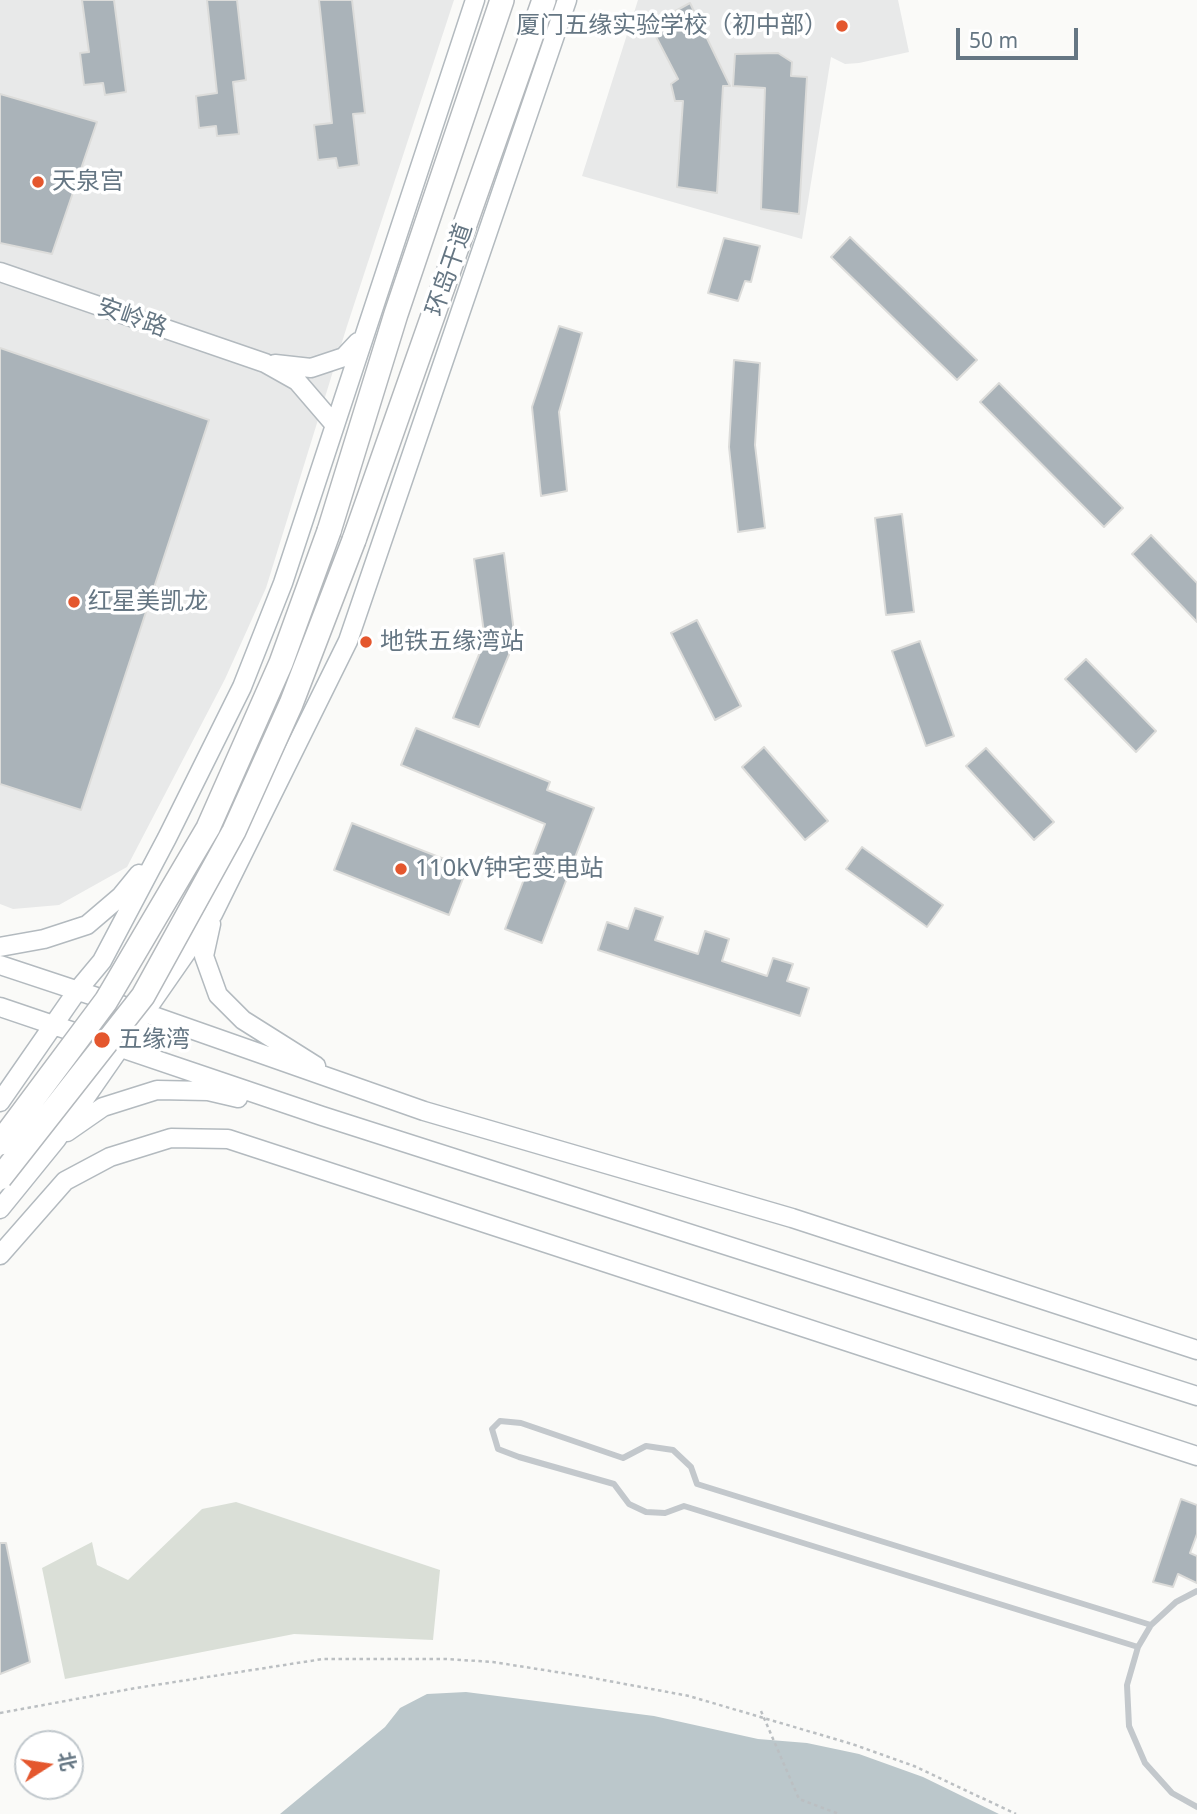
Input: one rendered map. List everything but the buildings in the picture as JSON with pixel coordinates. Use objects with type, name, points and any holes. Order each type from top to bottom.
[{"type":"highway","name":"环岛干道","points":[[0,1143],[106,1001],[208,828],[281,663],[328,531],[396,314],[502,0]]},
{"type":"highway","name":"环岛干道","points":[[0,1178],[144,996],[234,831],[291,704],[354,540],[544,0]]},
{"type":"main road","points":[[0,1102],[77,991],[102,961],[167,838],[248,674],[283,583],[475,0]]},
{"type":"main road","points":[[0,1209],[56,1140],[213,915],[348,640],[567,0]]},
{"type":"main road","name":"安岭路","points":[[0,272],[265,363]]},
{"type":"main road","points":[[265,363],[311,368],[344,357],[362,338]]},
{"type":"main road","points":[[265,363],[298,381],[334,424]]},
{"type":"main road","points":[[0,947],[44,939],[87,925],[121,896],[167,838]]},
{"type":"main road","points":[[213,915],[204,956],[218,995],[243,1020],[345,1085]]},
{"type":"main road","points":[[0,965],[424,1111],[792,1218],[1197,1350]]},
{"type":"main road","points":[[0,1007],[323,1116],[1197,1396]]},
{"type":"main road","points":[[56,1140],[103,1107],[157,1090],[208,1091],[323,1116]]},
{"type":"main road","points":[[0,1255],[65,1181],[110,1157],[170,1138],[228,1139],[1197,1456]]},
{"type":"lane","points":[[1138,1647],[684,1506],[665,1513],[646,1513],[629,1504],[614,1484],[498,1449],[492,1429],[500,1421],[521,1423],[623,1458],[646,1446],[673,1450],[691,1466],[697,1484],[1152,1625]]},
{"type":"lane","points":[[1197,1591],[1176,1602],[1152,1625],[1138,1647],[1127,1685],[1129,1726],[1145,1763],[1172,1793],[1197,1807]]},
{"type":"path","points":[[0,1713],[136,1688],[323,1659],[446,1659],[493,1662],[689,1696],[852,1744],[914,1766],[1016,1814]]},
{"type":"path","points":[[761,1711],[800,1799],[839,1814]]},
{"type":"shaded area","points":[[0,0],[454,0],[347,326],[266,588],[225,679],[127,867],[59,905],[13,909],[0,904]]},
{"type":"shaded area","points":[[638,0],[898,0],[909,52],[845,64],[831,57],[802,239],[582,176]]},
{"type":"shaded area","points":[[236,1502],[440,1570],[433,1640],[294,1634],[65,1679],[42,1568],[92,1542],[97,1565],[128,1580],[202,1509]]},
{"type":"shaded area","points":[[466,1692],[654,1716],[758,1739],[807,1743],[859,1754],[923,1777],[999,1814],[280,1814],[385,1727],[400,1708],[427,1694]]},
{"type":"place","name":"厦门五缘实验学校（初中部）","points":[[842,26]]},
{"type":"place","name":"天泉宫","points":[[38,182]]},
{"type":"place","name":"红星美凯龙","points":[[74,602]]},
{"type":"place","name":"地铁五缘湾站","points":[[366,642]]},
{"type":"place","name":"110kV钟宅变电站","points":[[401,869]]},
{"type":"place","name":"五缘湾","points":[[102,1040]]}]
